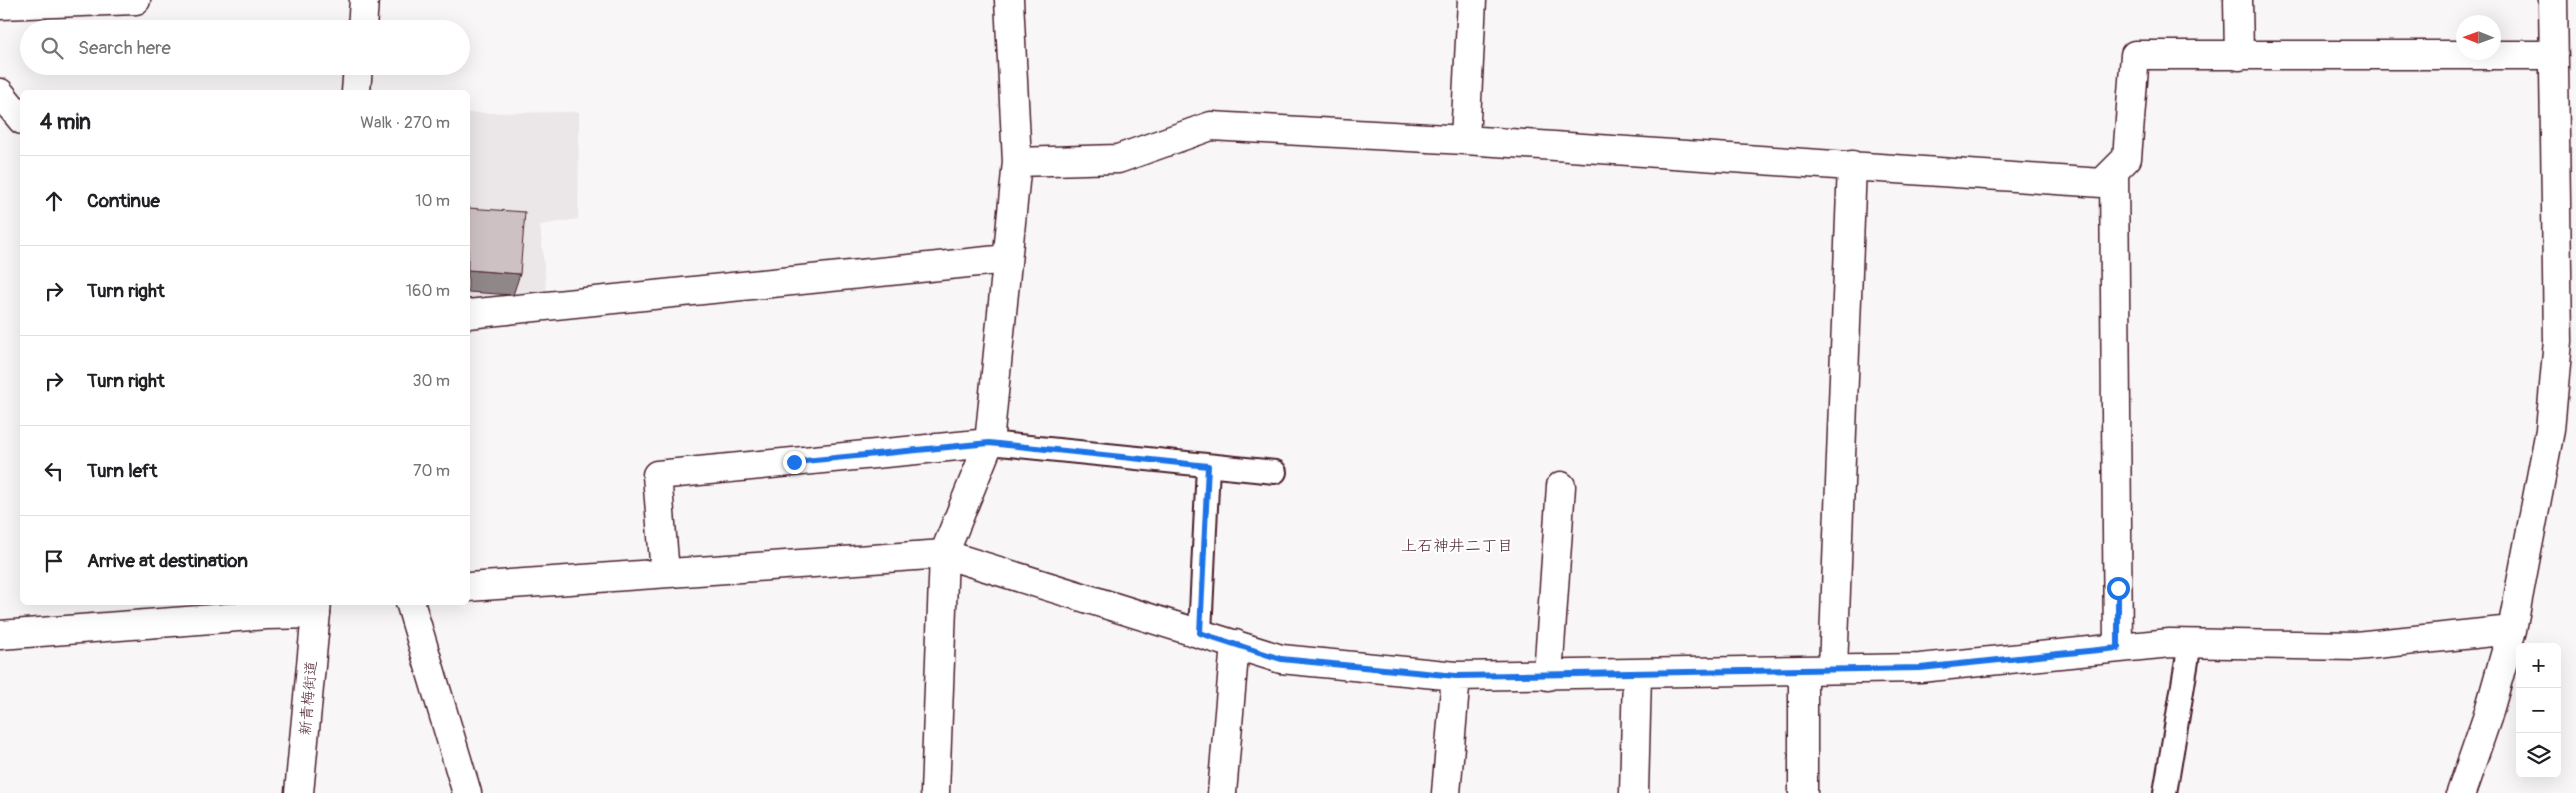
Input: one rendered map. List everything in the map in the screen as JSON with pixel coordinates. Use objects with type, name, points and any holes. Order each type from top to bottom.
[{"type":"street","points":[[0,5],[136,0]]},
{"type":"street","points":[[363,20],[364,0]]},
{"type":"street","points":[[935,793],[944,554],[989,443],[1007,259],[1016,162],[1009,0]]},
{"type":"street","points":[[1465,140],[1472,0]]},
{"type":"street","points":[[2238,0],[2239,56]]},
{"type":"street","points":[[2460,793],[2487,718],[2512,630],[2550,430],[2557,350],[2553,0]]},
{"type":"street","points":[[1016,162],[1118,159],[1211,126],[1465,140],[2102,183],[2127,158],[2135,55],[2554,55]]},
{"type":"street","points":[[356,90],[357,75]]},
{"type":"street","points":[[0,93],[20,118]]},
{"type":"street","points":[[1833,669],[1852,166]]},
{"type":"street","points":[[2114,171],[2118,648]]},
{"type":"street","points":[[470,314],[1007,259]]},
{"type":"street","points":[[665,573],[657,474],[989,443]]},
{"type":"street","points":[[1548,676],[1561,486]]},
{"type":"street","points":[[470,587],[944,554],[1281,659],[1456,676],[1548,676],[1920,668],[2118,648],[2190,643],[2356,646],[2512,630]]},
{"type":"street","points":[[411,605],[467,793]]},
{"type":"street","points":[[0,635],[256,616],[316,608]]},
{"type":"street","name":"新青梅街道","points":[[299,793],[316,608]]},
{"type":"street","points":[[1222,793],[1235,644]]},
{"type":"street","points":[[1803,670],[1803,793]]},
{"type":"street","points":[[1634,793],[1637,674]]},
{"type":"street","points":[[1446,793],[1456,676]]},
{"type":"lane","points":[[989,443],[1275,472]]},
{"type":"lane","points":[[1200,633],[1208,466]]},
{"type":"lane","points":[[2165,793],[2190,643]]},
{"type":"shaded area","points":[[579,112],[578,219],[540,225],[547,298],[470,306],[470,113]]},
{"type":"building","points":[[470,208],[525,212],[520,274],[470,270]]},
{"type":"district","name":"上石神井二丁目","points":[[1457,545]]},
{"type":"route","points":[[794,462],[989,443],[1208,466],[1200,633],[1281,659],[1456,676],[1548,676],[1920,668],[2118,648],[2118,588]]}]
